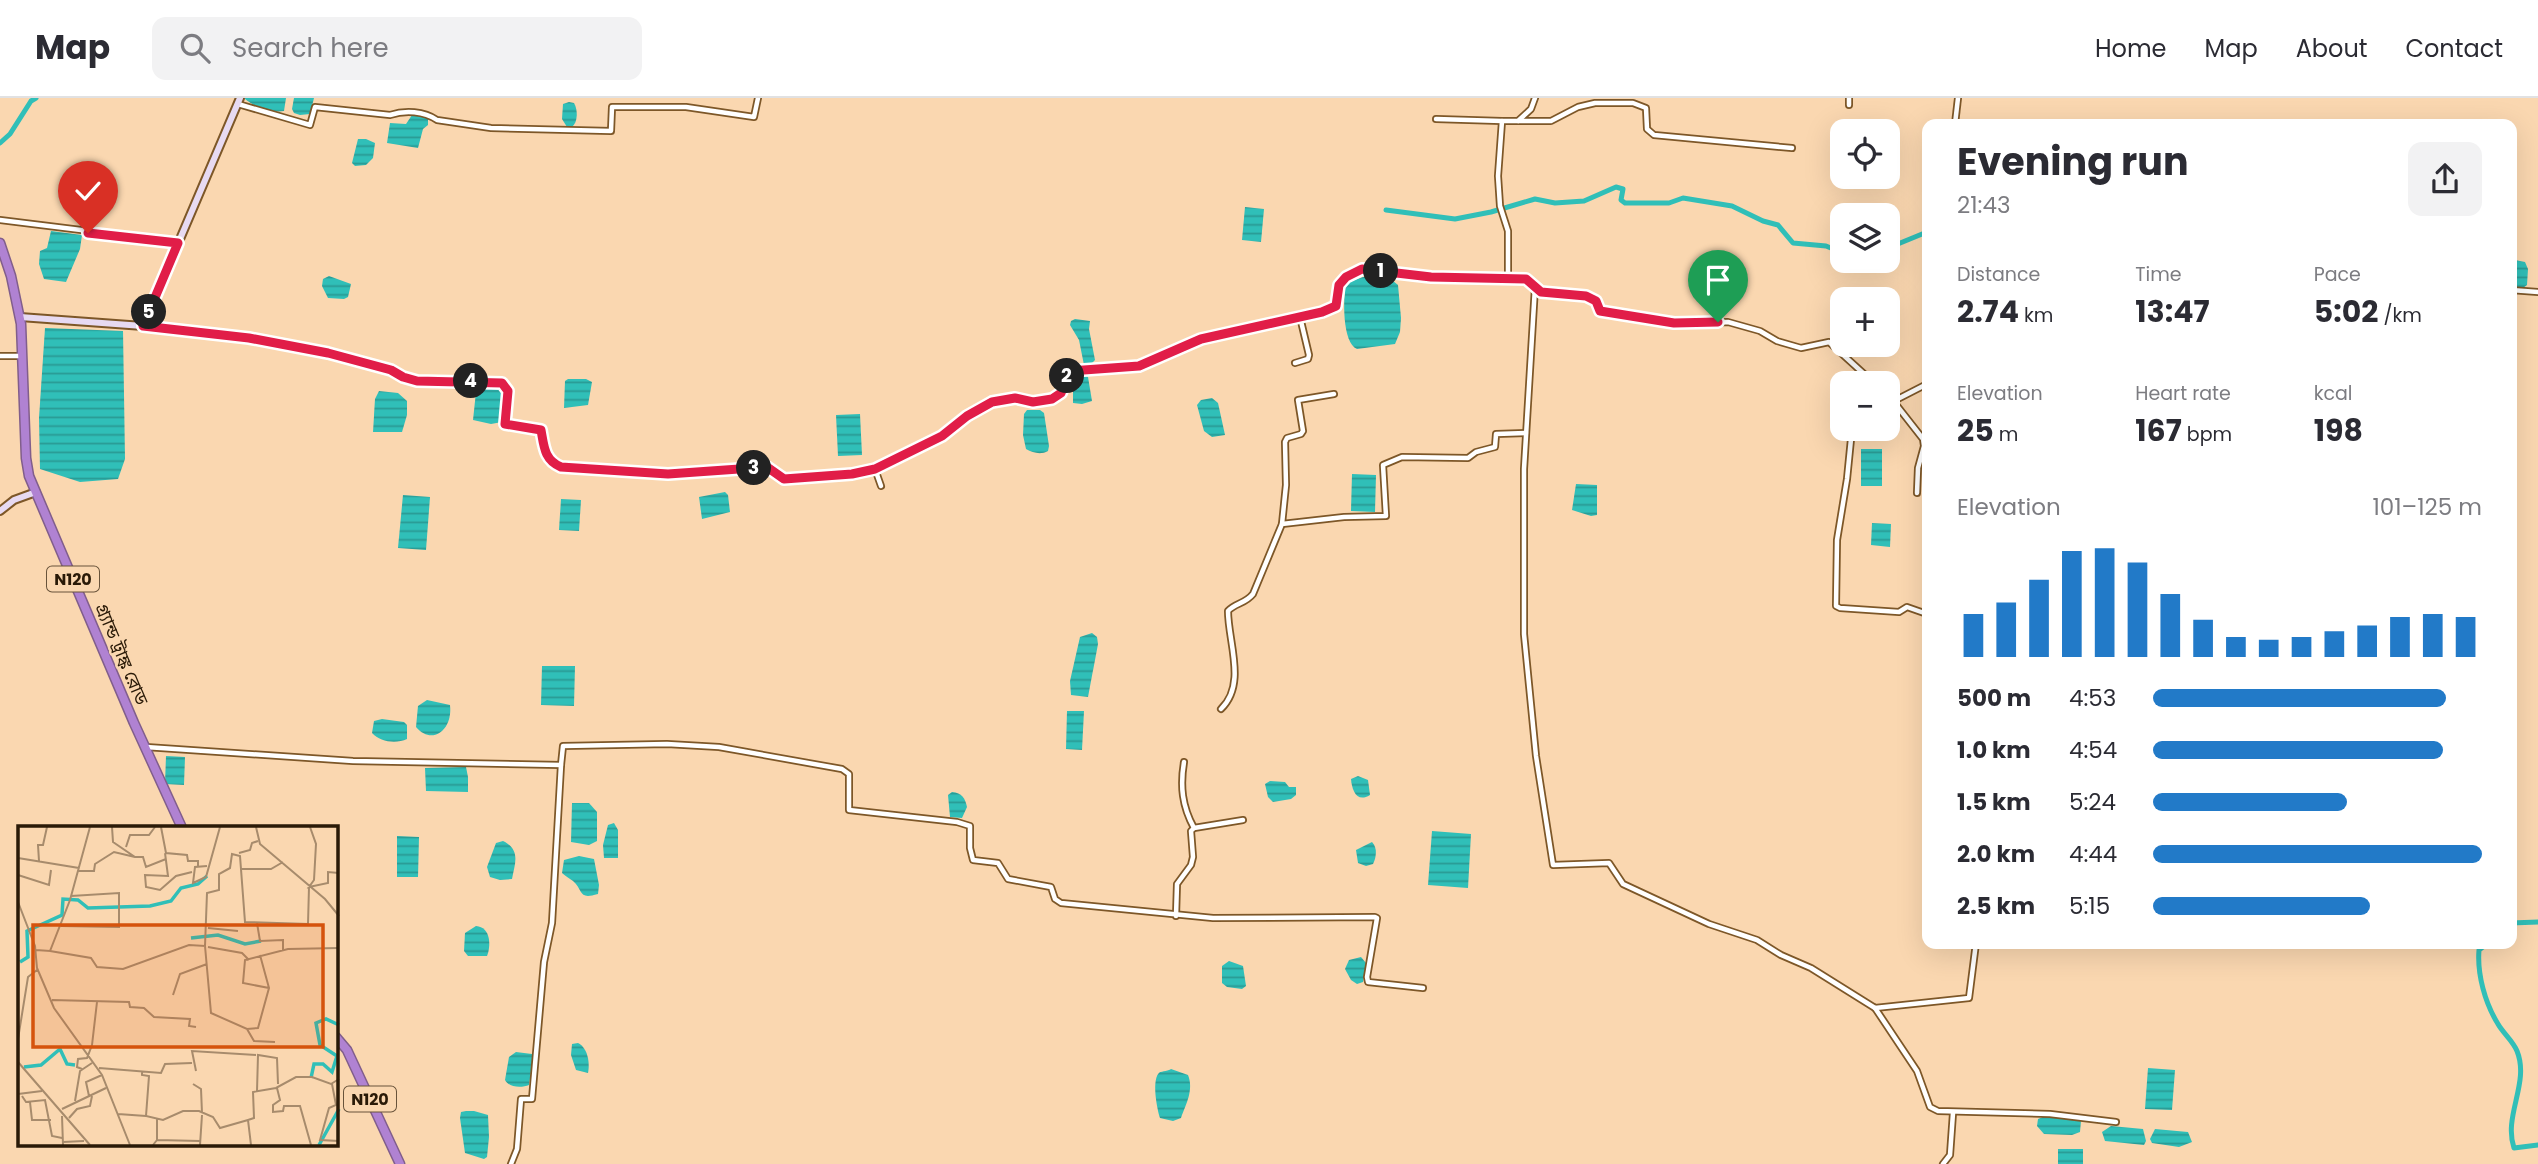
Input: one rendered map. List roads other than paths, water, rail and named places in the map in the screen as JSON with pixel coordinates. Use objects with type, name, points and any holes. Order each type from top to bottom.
[{"type":"highway","name":"গ্র্যান্ড ট্রাঙ্ক রোড","points":[[0,243],[12,276],[20,317],[29,476],[181,826]]},
{"type":"highway","name":"N120","points":[[338,1039],[347,1050],[400,1164]]},
{"type":"street","points":[[143,326],[239,101],[310,125],[315,107],[390,115],[401,111],[430,115],[437,120],[491,128],[611,131],[612,107],[685,107],[754,117],[758,98]]},
{"type":"street","points":[[1518,121],[1531,109],[1535,98]]},
{"type":"street","points":[[1849,98],[1849,105]]},
{"type":"street","points":[[1956,119],[1958,98]]},
{"type":"street","points":[[1436,119],[1551,121],[1578,107],[1595,103],[1633,103],[1646,108],[1647,129],[1654,135],[1792,148]]},
{"type":"street","points":[[1503,121],[1498,176],[1500,206],[1508,231],[1508,279]]},
{"type":"street","points":[[0,220],[178,243]]},
{"type":"street","points":[[20,317],[143,326],[249,338],[328,353],[391,370],[417,381],[502,383],[508,391],[505,424],[539,429],[544,450],[554,464],[561,467],[668,474],[767,467],[784,479],[828,477],[875,469],[942,436],[967,416],[992,402],[1015,398],[1033,402],[1052,399],[1061,393],[1070,371],[1139,366],[1201,339],[1322,312],[1336,306],[1339,285],[1346,277],[1362,269],[1431,277],[1526,279],[1541,292],[1586,296],[1596,301],[1600,311],[1674,323],[1728,322],[1760,331],[1777,341],[1801,348],[1829,342],[1861,371]]},
{"type":"street","points":[[1535,287],[1526,433],[1524,634],[1535,756],[1553,865],[1609,863],[1623,884],[1709,924],[1756,940],[1781,956],[1811,968],[1875,1007],[1917,1071],[1930,1107],[1953,1113],[2050,1114],[2116,1122]]},
{"type":"street","points":[[2517,290],[2538,292]]},
{"type":"street","points":[[1294,363],[1308,359],[1309,355],[1300,317]]},
{"type":"street","points":[[0,356],[23,356]]},
{"type":"street","points":[[1900,398],[1922,386]]},
{"type":"street","points":[[1221,709],[1230,698],[1235,660],[1228,611],[1245,603],[1253,594],[1282,524],[1286,485],[1285,442],[1287,438],[1303,431],[1298,400],[1334,394]]},
{"type":"street","points":[[1900,412],[1922,438]]},
{"type":"street","points":[[1282,524],[1344,517],[1386,516],[1383,466],[1402,457],[1468,458],[1476,452],[1495,447],[1496,434],[1526,433]]},
{"type":"street","points":[[1851,441],[1837,540],[1836,606],[1899,612],[1906,607],[1922,612]]},
{"type":"street","points":[[1917,493],[1918,468],[1922,453]]},
{"type":"street","points":[[875,469],[881,486]]},
{"type":"street","points":[[0,511],[14,500],[36,492]]},
{"type":"street","points":[[511,1164],[517,1149],[521,1098],[532,1099],[544,962],[552,923],[563,746],[667,744],[719,747],[842,769],[849,774],[849,810],[957,822],[970,827],[973,860],[1000,864],[1008,879],[1051,887],[1055,899],[1061,903],[1176,916],[1261,919],[1375,917],[1368,982],[1423,988]]},
{"type":"street","points":[[145,747],[354,761],[561,765]]},
{"type":"street","points":[[1184,762],[1181,788],[1194,828]]},
{"type":"street","points":[[1176,916],[1177,884],[1191,865],[1191,831],[1194,828],[1243,820]]},
{"type":"street","points":[[1875,1007],[1969,998],[1975,949]]},
{"type":"street","points":[[1942,1164],[1950,1155],[1953,1113]]},
{"type":"water","points":[[244,98],[286,98],[284,111],[263,109]]},
{"type":"water","points":[[294,98],[314,98],[310,114],[294,113]]},
{"type":"water","points":[[574,103],[577,112],[572,127],[567,127],[562,119],[563,104]]},
{"type":"water","points":[[412,115],[428,117],[428,125],[423,129],[418,148],[387,143],[390,123],[406,124]]},
{"type":"water","points":[[358,139],[375,143],[373,158],[366,165],[355,166],[352,163]]},
{"type":"water","points":[[1245,207],[1264,209],[1261,242],[1242,240]]},
{"type":"water","points":[[51,231],[82,235],[80,249],[66,282],[44,279],[39,264],[40,251],[47,248]]},
{"type":"water","points":[[2517,260],[2525,262],[2528,269],[2527,285],[2517,288]]},
{"type":"water","points":[[1377,275],[1387,276],[1398,285],[1400,332],[1395,344],[1357,349],[1352,345],[1346,329],[1346,283]]},
{"type":"water","points":[[329,276],[351,284],[348,297],[328,298],[322,286],[323,279]]},
{"type":"water","points":[[1075,319],[1090,321],[1095,360],[1090,365],[1084,365],[1079,340],[1070,325]]},
{"type":"water","points":[[45,328],[123,331],[125,459],[118,479],[80,482],[40,469],[39,418]]},
{"type":"water","points":[[1083,374],[1088,377],[1092,401],[1073,403],[1073,375]]},
{"type":"water","points":[[586,379],[592,382],[588,405],[564,408],[565,381]]},
{"type":"water","points":[[485,385],[499,386],[502,392],[502,422],[491,424],[473,420],[476,392]]},
{"type":"water","points":[[379,391],[398,393],[407,401],[407,415],[402,432],[373,432],[375,399]]},
{"type":"water","points":[[1212,398],[1218,403],[1225,435],[1212,437],[1204,431],[1197,405],[1201,400]]},
{"type":"water","points":[[1027,410],[1040,410],[1044,413],[1048,451],[1037,453],[1026,449],[1023,435],[1024,414]]},
{"type":"water","points":[[860,414],[862,455],[838,456],[836,415]]},
{"type":"water","points":[[1861,449],[1882,449],[1882,486],[1861,486]]},
{"type":"water","points":[[1352,474],[1376,475],[1375,512],[1351,511]]},
{"type":"water","points":[[1576,484],[1597,485],[1597,515],[1591,516],[1572,510]]},
{"type":"water","points":[[725,492],[728,495],[730,512],[702,519],[699,497]]},
{"type":"water","points":[[403,495],[430,497],[426,550],[398,548]]},
{"type":"water","points":[[561,499],[581,500],[579,531],[559,530]]},
{"type":"water","points":[[1872,523],[1891,524],[1890,547],[1871,545]]},
{"type":"water","points":[[1092,633],[1097,637],[1098,644],[1088,697],[1071,695],[1070,681],[1080,637]]},
{"type":"water","points":[[542,666],[575,666],[574,706],[541,705]]},
{"type":"water","points":[[427,700],[450,705],[445,728],[435,735],[422,733],[416,727],[418,706]]},
{"type":"water","points":[[1067,711],[1084,711],[1082,750],[1066,749]]},
{"type":"water","points":[[382,719],[404,722],[407,725],[407,739],[388,741],[375,736],[372,733],[374,721]]},
{"type":"water","points":[[166,756],[185,757],[184,785],[165,784]]},
{"type":"water","points":[[466,767],[468,792],[426,791],[425,768]]},
{"type":"water","points":[[1358,776],[1368,780],[1370,795],[1362,798],[1354,791],[1351,779]]},
{"type":"water","points":[[1270,781],[1285,782],[1289,787],[1296,787],[1296,795],[1291,799],[1273,802],[1268,797],[1265,784]]},
{"type":"water","points":[[952,792],[961,795],[965,801],[967,807],[962,818],[950,817],[948,795]]},
{"type":"water","points":[[572,803],[589,803],[597,812],[597,841],[589,845],[571,842]]},
{"type":"water","points":[[614,823],[618,830],[618,858],[604,858],[603,845],[608,825]]},
{"type":"water","points":[[1432,831],[1471,834],[1468,888],[1428,885]]},
{"type":"water","points":[[397,836],[419,837],[418,877],[397,877]]},
{"type":"water","points":[[503,841],[515,853],[515,862],[512,879],[500,880],[490,877],[487,867],[496,843]]},
{"type":"water","points":[[1372,842],[1376,850],[1373,864],[1366,866],[1358,863],[1356,850]]},
{"type":"water","points":[[579,856],[594,859],[598,894],[582,894],[573,881],[562,873],[564,860]]},
{"type":"water","points":[[476,926],[487,933],[487,956],[468,956],[464,951],[465,933]]},
{"type":"water","points":[[1361,957],[1366,963],[1363,982],[1357,984],[1351,980],[1345,969],[1349,960]]},
{"type":"water","points":[[1229,961],[1243,966],[1246,986],[1242,989],[1227,987],[1222,983],[1222,966]]},
{"type":"water","points":[[578,1043],[588,1056],[588,1073],[576,1070],[571,1055],[572,1044]]},
{"type":"water","points":[[516,1052],[532,1054],[533,1058],[529,1085],[523,1087],[509,1085],[505,1080],[509,1057]]},
{"type":"water","points":[[2148,1068],[2175,1070],[2172,1110],[2145,1109]]},
{"type":"water","points":[[1171,1069],[1188,1075],[1190,1081],[1189,1097],[1181,1118],[1173,1121],[1160,1118],[1156,1094],[1157,1075]]},
{"type":"water","points":[[461,1112],[488,1115],[489,1137],[487,1157],[484,1159],[465,1153],[460,1118]]},
{"type":"water","points":[[2038,1119],[2077,1119],[2081,1121],[2080,1132],[2072,1135],[2044,1134],[2037,1126]]},
{"type":"water","points":[[2111,1126],[2143,1129],[2146,1141],[2144,1145],[2105,1141],[2102,1132]]},
{"type":"water","points":[[2155,1129],[2188,1132],[2192,1142],[2179,1147],[2152,1143],[2150,1139]]},
{"type":"water","points":[[2058,1149],[2083,1149],[2083,1164],[2058,1164]]},
{"type":"waterway","points":[[0,143],[10,134],[31,101],[36,98]]},
{"type":"waterway","points":[[1386,210],[1455,219],[1535,199],[1555,203],[1584,201],[1616,187],[1623,189],[1621,200],[1625,203],[1669,203],[1683,198],[1732,206],[1778,225],[1793,243],[1830,248]]},
{"type":"waterway","points":[[1900,243],[1922,234]]},
{"type":"waterway","points":[[2517,923],[2538,922]]},
{"type":"waterway","points":[[2480,949],[2479,969],[2486,998],[2493,1016],[2515,1047],[2520,1063],[2519,1087],[2512,1124],[2514,1148],[2538,1145]]}]
